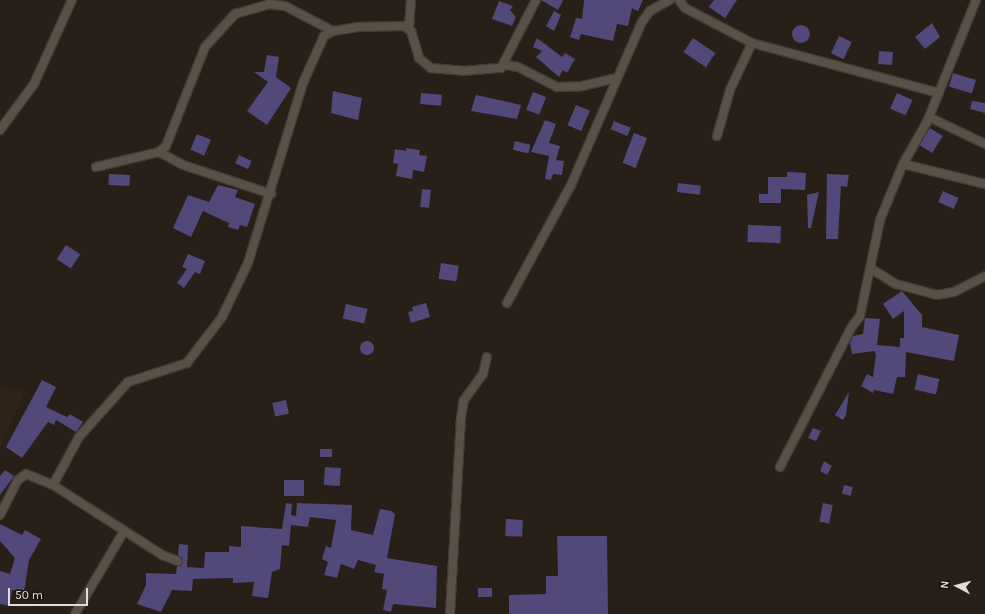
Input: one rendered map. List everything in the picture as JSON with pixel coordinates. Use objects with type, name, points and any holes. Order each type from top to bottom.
[{"type":"street","points":[[0,130],[34,84],[72,0]]},
{"type":"street","points":[[411,0],[409,28],[419,58],[431,68],[481,71],[505,65],[557,87],[582,86],[616,78]]},
{"type":"street","points":[[505,65],[536,0]]},
{"type":"street","points":[[507,304],[571,185],[616,78],[642,22],[650,11],[670,0]]},
{"type":"street","points":[[679,0],[685,8],[752,43],[938,93]]},
{"type":"street","points":[[780,467],[851,328],[860,316],[880,220],[903,164],[929,117],[976,0]]},
{"type":"street","points":[[96,167],[159,152],[166,146],[205,47],[235,14],[269,4],[285,6],[333,31]]},
{"type":"street","points":[[53,485],[79,437],[128,382],[181,366],[207,339],[236,292],[271,194],[313,55],[324,36],[333,31],[387,25],[409,28]]},
{"type":"street","points":[[717,136],[730,90],[752,43]]},
{"type":"street","points":[[929,117],[985,144]]},
{"type":"street","points":[[159,152],[183,165],[271,194]]},
{"type":"street","points":[[903,164],[985,184]]},
{"type":"street","points":[[870,268],[896,284],[937,295],[954,292],[985,276]]},
{"type":"street","points":[[450,614],[463,404],[483,374],[487,357]]},
{"type":"street","points":[[0,515],[24,474],[53,485],[162,555],[178,561]]},
{"type":"street","points":[[76,614],[124,531]]},
{"type":"shaded area","points":[[0,386],[25,392],[0,448]]},
{"type":"building","points":[[541,0],[563,0],[558,10]]},
{"type":"building","points":[[584,0],[643,0],[638,11],[632,8],[628,26],[617,24],[613,41],[581,34],[579,40],[570,37],[576,18],[582,19]]},
{"type":"building","points":[[714,0],[737,0],[725,18],[709,7]]},
{"type":"building","points":[[499,1],[513,6],[510,10],[516,17],[512,26],[492,19]]},
{"type":"building","points":[[554,11],[561,15],[554,31],[546,26]]},
{"type":"building","points":[[932,23],[940,37],[925,49],[915,37]]},
{"type":"building","points":[[801,25],[807,28],[810,34],[807,40],[801,43],[795,40],[792,34],[795,28]]},
{"type":"building","points":[[839,36],[852,42],[844,59],[831,53]]},
{"type":"building","points":[[537,38],[562,57],[565,53],[575,59],[567,73],[563,70],[559,77],[536,57],[542,51],[533,47]]},
{"type":"building","points":[[693,38],[715,53],[706,67],[683,52]]},
{"type":"building","points":[[879,51],[893,52],[892,65],[878,64]]},
{"type":"building","points":[[267,55],[279,57],[276,77],[291,88],[267,125],[247,111],[268,82],[254,72],[264,72]]},
{"type":"building","points":[[953,73],[976,80],[972,93],[949,86]]},
{"type":"building","points":[[333,91],[362,98],[358,120],[331,113]]},
{"type":"building","points":[[533,92],[546,97],[539,115],[526,110]]},
{"type":"building","points":[[421,93],[442,95],[441,106],[420,104]]},
{"type":"building","points":[[897,93],[913,100],[906,115],[890,109]]},
{"type":"building","points":[[476,95],[521,105],[517,119],[471,111]]},
{"type":"building","points":[[972,101],[985,103],[985,113],[970,109]]},
{"type":"building","points":[[576,105],[590,111],[581,131],[567,125]]},
{"type":"building","points":[[545,120],[556,124],[549,143],[560,146],[556,160],[564,161],[562,175],[553,174],[551,180],[545,179],[549,156],[531,152]]},
{"type":"building","points":[[614,121],[631,128],[627,136],[611,129]]},
{"type":"building","points":[[930,128],[943,136],[932,153],[919,145]]},
{"type":"building","points":[[634,133],[647,138],[636,168],[623,163]]},
{"type":"building","points":[[197,134],[211,140],[204,156],[190,150]]},
{"type":"building","points":[[515,141],[531,145],[528,154],[513,150]]},
{"type":"building","points":[[406,148],[420,150],[419,155],[427,156],[424,172],[413,170],[412,179],[396,176],[398,164],[393,163],[395,149],[406,151]]},
{"type":"building","points":[[239,155],[252,161],[248,169],[235,163]]},
{"type":"building","points":[[787,172],[806,173],[805,190],[781,189],[781,203],[759,203],[759,194],[768,194],[768,177],[787,177]]},
{"type":"building","points":[[109,174],[130,175],[129,186],[108,185]]},
{"type":"building","points":[[827,174],[849,175],[847,187],[841,186],[838,239],[826,239]]},
{"type":"building","points":[[678,183],[701,186],[700,195],[677,192]]},
{"type":"building","points":[[218,185],[238,190],[235,197],[255,204],[247,227],[240,225],[238,230],[228,227],[229,223],[203,211],[191,237],[173,228],[188,195],[209,202]]},
{"type":"building","points":[[422,189],[431,190],[429,208],[420,207]]},
{"type":"building","points":[[943,191],[959,198],[954,209],[938,202]]},
{"type":"building","points":[[819,192],[811,228],[808,228],[807,195]]},
{"type":"building","points":[[748,225],[781,226],[780,243],[747,242]]},
{"type":"building","points":[[66,245],[80,254],[71,269],[57,259]]},
{"type":"building","points":[[188,254],[205,261],[200,274],[195,272],[184,288],[177,283],[187,269],[182,267]]},
{"type":"building","points":[[441,263],[459,266],[456,282],[438,279]]},
{"type":"building","points":[[902,291],[922,315],[922,327],[959,335],[954,361],[906,352],[905,377],[897,377],[893,394],[874,390],[873,393],[861,386],[867,374],[873,377],[876,354],[874,351],[852,354],[850,343],[853,336],[863,334],[865,318],[880,319],[877,345],[900,347],[900,338],[904,338],[904,311],[893,319],[883,304]]},
{"type":"building","points":[[426,303],[430,317],[411,323],[408,312],[413,311],[412,307]]},
{"type":"building","points":[[346,304],[367,309],[364,324],[343,319]]},
{"type":"building","points":[[364,341],[370,341],[374,345],[374,351],[370,355],[364,355],[360,351],[360,345]]},
{"type":"building","points":[[918,374],[939,379],[936,395],[914,390]]},
{"type":"building","points":[[42,380],[56,387],[46,407],[67,417],[70,414],[83,422],[76,432],[56,420],[54,425],[48,422],[22,458],[6,447]]},
{"type":"building","points":[[849,392],[846,415],[843,420],[835,415]]},
{"type":"building","points":[[286,400],[289,414],[275,417],[272,403]]},
{"type":"building","points":[[813,428],[821,431],[816,441],[808,438]]},
{"type":"building","points":[[320,449],[332,449],[332,457],[320,457]]},
{"type":"building","points":[[824,461],[832,466],[827,475],[820,471]]},
{"type":"building","points":[[325,467],[341,468],[340,486],[324,485]]},
{"type":"building","points":[[5,470],[14,476],[0,495],[0,476]]},
{"type":"building","points":[[284,480],[304,480],[304,496],[284,496]]},
{"type":"building","points":[[844,485],[853,487],[851,496],[842,494]]},
{"type":"building","points":[[286,503],[292,504],[291,515],[296,516],[297,503],[352,505],[351,530],[373,535],[380,509],[391,511],[395,514],[387,558],[437,566],[436,608],[393,604],[391,612],[383,610],[387,590],[382,589],[384,574],[374,572],[376,565],[358,560],[354,569],[341,564],[337,578],[324,575],[328,562],[322,559],[326,546],[331,548],[336,520],[310,517],[308,527],[291,525],[289,546],[282,545],[280,569],[272,572],[268,598],[252,596],[254,582],[233,583],[233,578],[193,579],[192,591],[172,590],[161,612],[137,604],[146,585],[146,573],[176,574],[177,566],[183,560],[178,555],[179,544],[188,545],[187,567],[204,568],[205,552],[229,552],[229,546],[241,547],[241,526],[282,529]]},
{"type":"building","points":[[823,503],[833,505],[829,524],[819,522]]},
{"type":"building","points":[[506,519],[523,520],[522,537],[505,536]]},
{"type":"building","points":[[0,524],[22,535],[25,530],[41,539],[29,560],[24,592],[12,590],[9,606],[0,604],[0,571],[10,574],[15,558],[0,541]]},
{"type":"building","points":[[557,536],[607,536],[608,614],[509,614],[509,595],[546,594],[546,576],[558,576]]},
{"type":"building","points":[[478,588],[492,588],[492,597],[478,597]]}]
